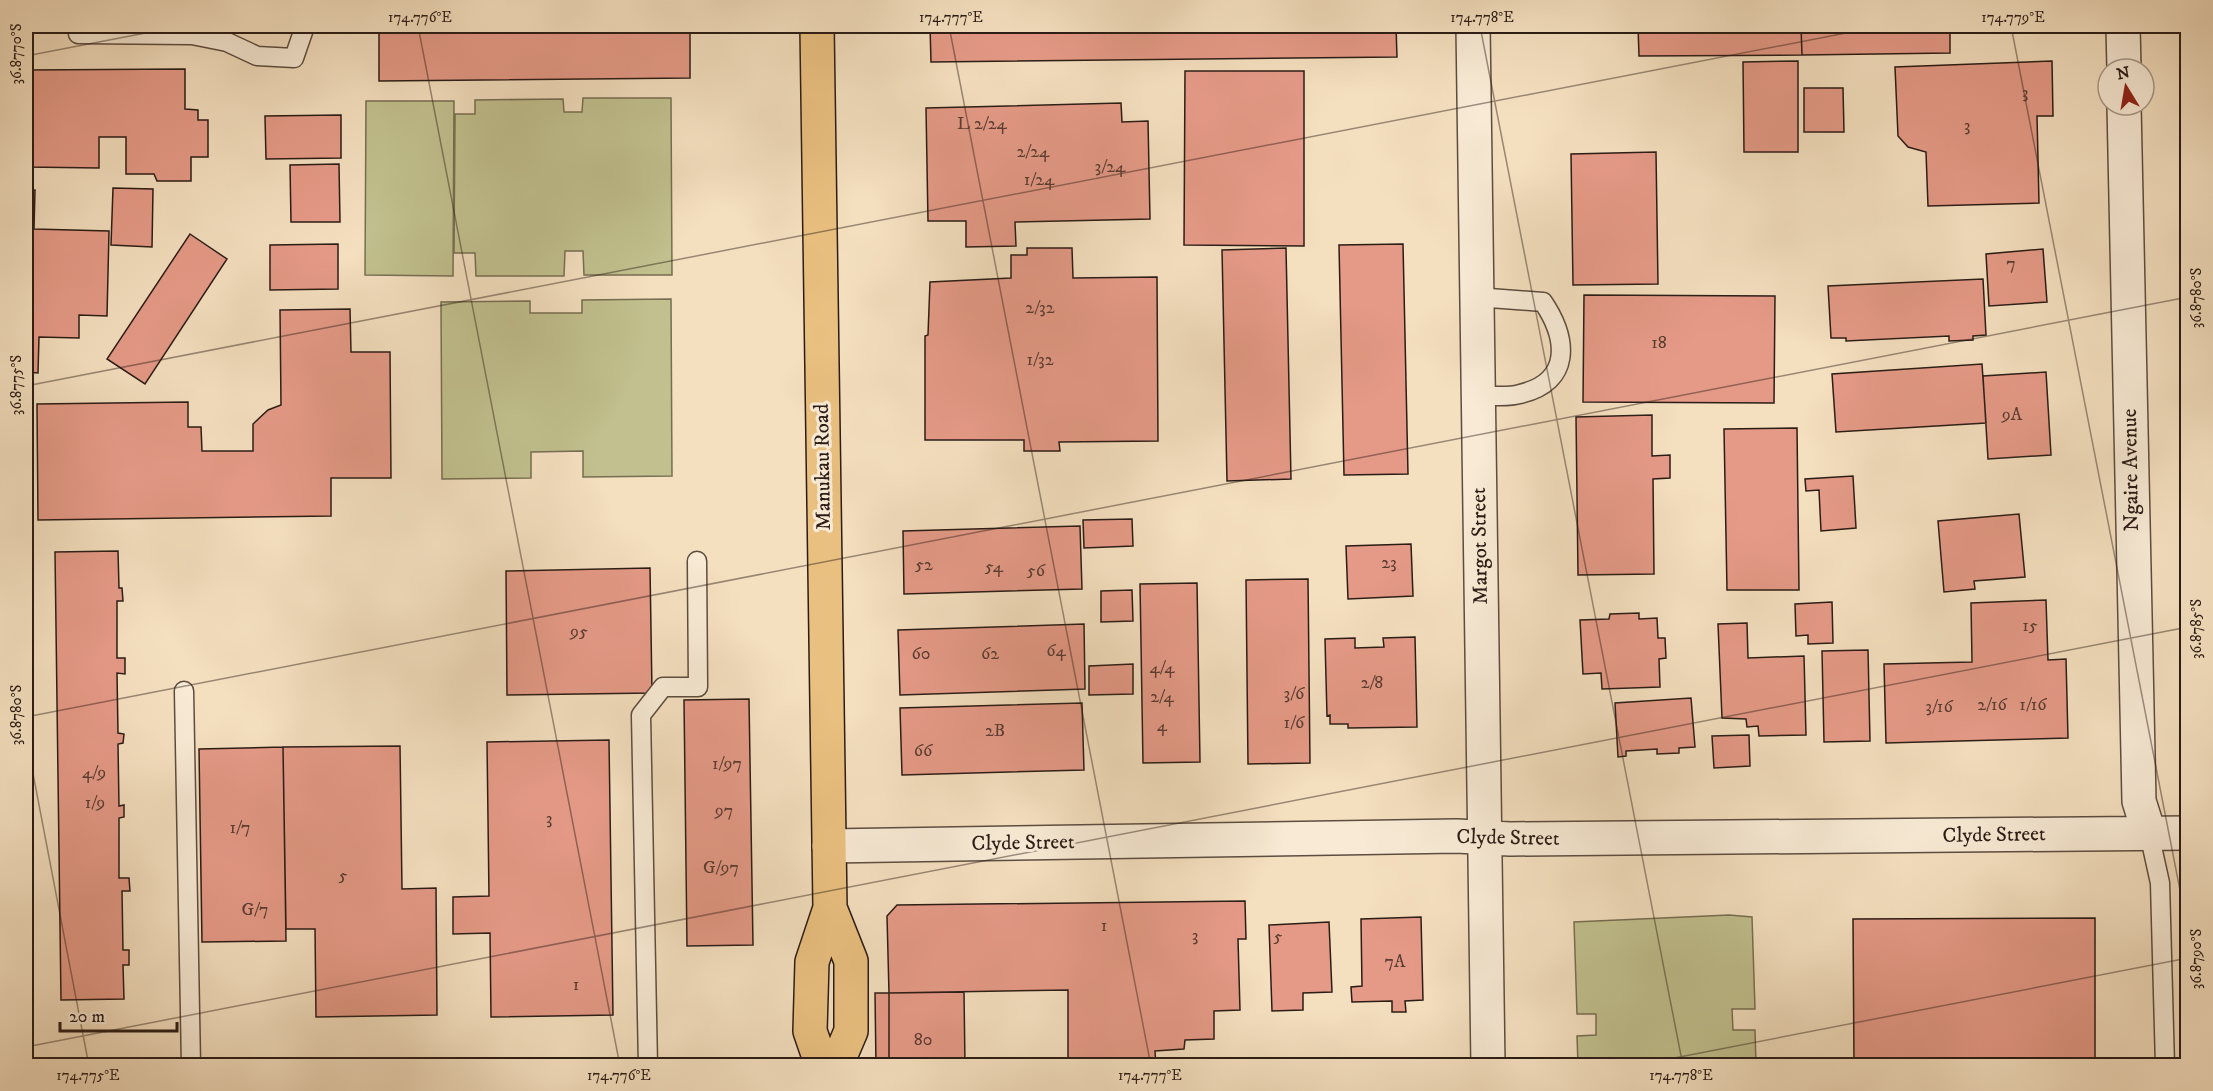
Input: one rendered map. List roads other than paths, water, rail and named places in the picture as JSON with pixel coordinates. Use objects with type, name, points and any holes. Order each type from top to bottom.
[{"type":"main road","name":"Manukau Road","points":[[817,26],[830,908],[812,962],[810,1031],[822,1065]]},
{"type":"main road","name":"Manukau Road","points":[[830,908],[851,961],[851,1031],[836,1065]]},
{"type":"street","name":"Margot Street","points":[[1473,26],[1488,1065]]},
{"type":"street","points":[[2123,26],[2124,57]]},
{"type":"street","name":"Ngaire Avenue","points":[[2124,117],[2139,801],[2149,833]]},
{"type":"street","name":"Clyde Street","points":[[829,846],[1457,837],[2187,833]]},
{"type":"lane","points":[[78,34],[192,35],[227,42],[257,56],[294,58],[305,26]]},
{"type":"lane","points":[[1476,297],[1543,302],[1556,321],[1560,342],[1560,362],[1556,373],[1545,386],[1518,395],[1478,396]]},
{"type":"lane","points":[[648,1065],[641,715],[663,687],[698,687],[697,561]]},
{"type":"lane","points":[[184,691],[191,1065]]},
{"type":"lane","points":[[2149,833],[2160,883],[2165,1065]]}]
